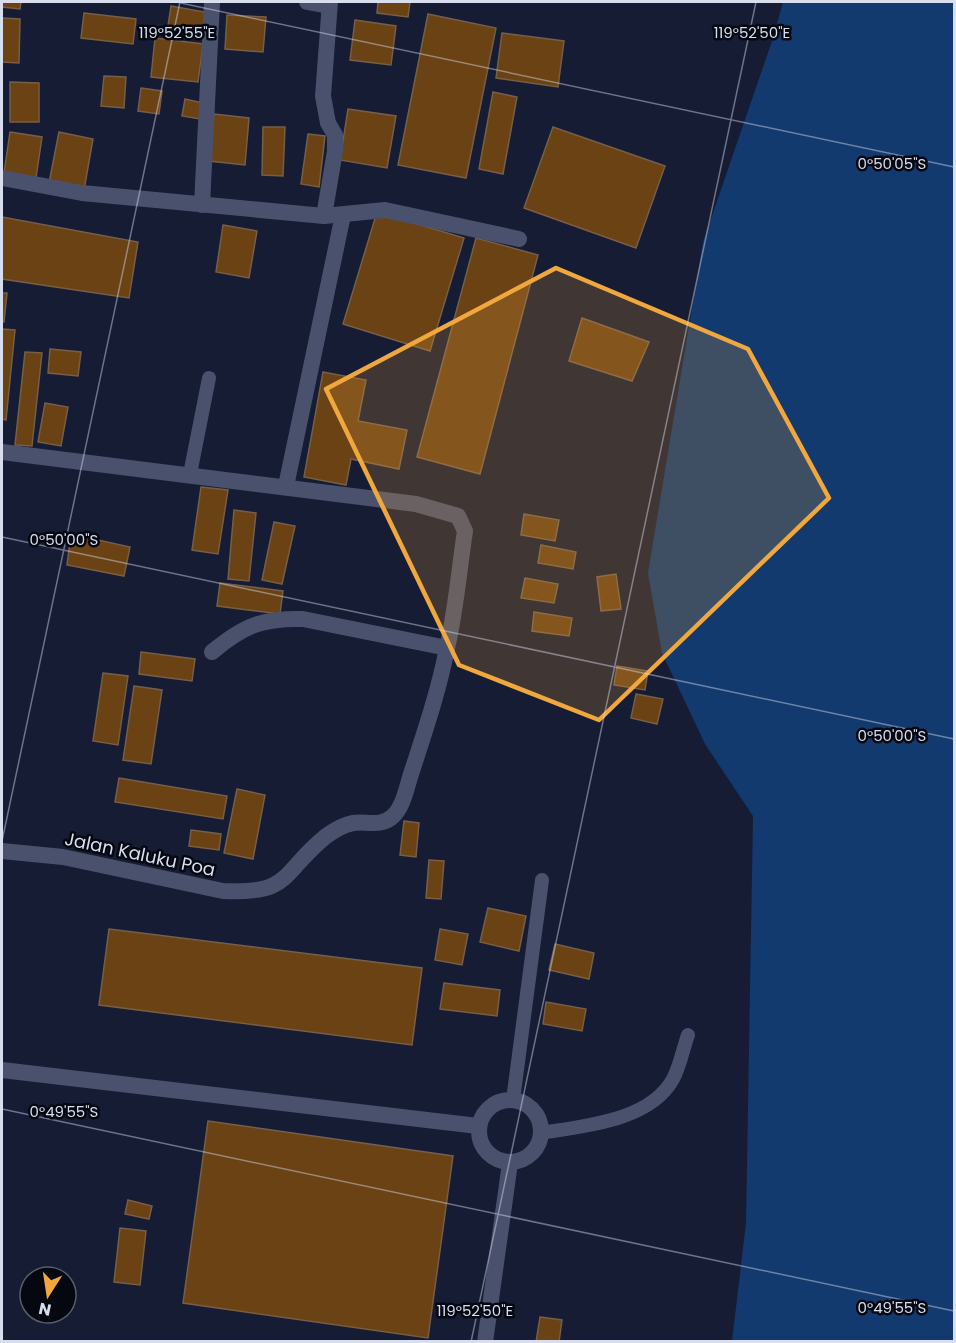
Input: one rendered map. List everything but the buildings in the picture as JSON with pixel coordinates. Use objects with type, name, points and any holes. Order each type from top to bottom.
[{"type":"street","points":[[202,205],[212,2]]},
{"type":"street","points":[[307,2],[330,4],[323,96],[328,123],[335,135],[335,151],[324,216]]},
{"type":"street","points":[[2,178],[82,193],[324,216],[386,210],[519,239]]},
{"type":"street","points":[[286,486],[343,215]]},
{"type":"street","points":[[2,452],[40,459],[190,474],[416,504],[458,516],[465,531],[447,648],[303,619],[269,619],[234,633],[212,652]]},
{"type":"street","name":"Jalan Kaluku Poa","points":[[2,851],[63,857],[223,891],[245,892],[271,889],[286,878],[315,846],[334,830],[354,823],[373,824],[392,817],[402,801],[424,735],[447,648]]},
{"type":"street","points":[[2,1070],[478,1126]]},
{"type":"street","points":[[500,1100],[513,1100],[534,1111],[540,1120],[541,1133],[531,1154],[510,1163],[496,1159],[486,1151],[480,1139],[478,1126],[482,1115],[491,1106],[500,1100]]},
{"type":"street","points":[[485,1341],[510,1163]]},
{"type":"lane","points":[[190,474],[209,378]]},
{"type":"lane","points":[[513,1100],[542,880]]},
{"type":"lane","points":[[541,1133],[583,1127],[650,1105],[673,1080],[688,1035]]},
{"type":"highlighted area","points":[[556,268],[748,349],[829,498],[599,720],[459,665],[326,389]]},
{"type":"water","points":[[783,2],[954,2],[954,1341],[732,1341],[746,1223],[753,816],[705,744],[662,653],[648,573],[703,242],[773,38]]}]
